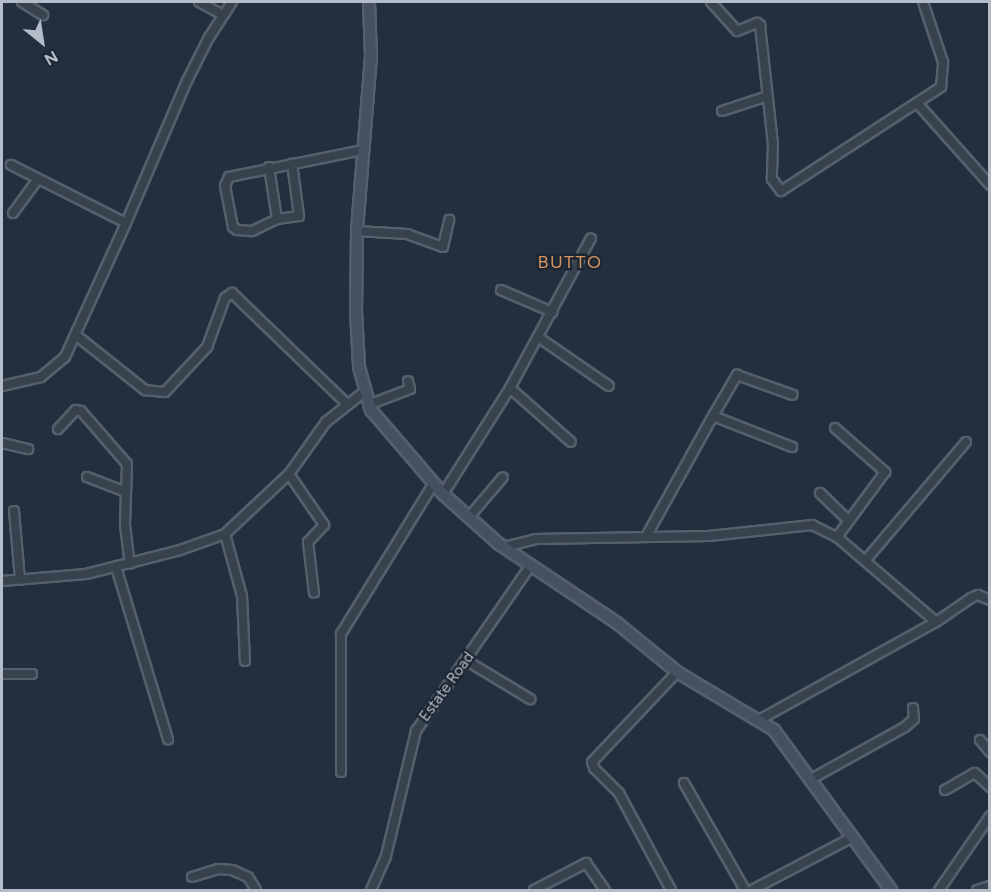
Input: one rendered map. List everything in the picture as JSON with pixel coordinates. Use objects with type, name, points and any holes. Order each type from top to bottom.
[{"type":"street","points":[[22,2],[43,15]]},
{"type":"street","points":[[199,2],[223,15]]},
{"type":"street","points":[[2,386],[50,373],[77,336],[165,129],[223,15],[232,2]]},
{"type":"street","points":[[369,2],[371,56],[357,231],[357,348],[368,405],[398,446],[444,494],[504,547],[617,623],[678,672],[774,730],[813,778],[891,891]]},
{"type":"street","points":[[711,2],[736,31],[759,22],[768,96],[772,179],[781,192],[941,87],[945,72],[923,2]]},
{"type":"street","points":[[722,111],[768,96]]},
{"type":"street","points":[[917,103],[990,185]]},
{"type":"street","points":[[292,163],[299,216],[277,219],[259,229],[237,230],[233,227],[225,186],[229,177],[269,167],[363,150]]},
{"type":"street","points":[[11,165],[126,223]]},
{"type":"street","points":[[269,167],[277,219]]},
{"type":"street","points":[[13,213],[38,178]]},
{"type":"street","points":[[357,231],[400,233],[443,248],[449,220]]},
{"type":"street","points":[[444,494],[510,388],[591,238]]},
{"type":"street","points":[[501,290],[552,312]]},
{"type":"street","points":[[77,336],[145,390],[165,392],[207,347],[225,298],[232,293],[347,404]]},
{"type":"street","points":[[538,337],[609,386]]},
{"type":"street","points":[[647,535],[737,375],[793,395]]},
{"type":"street","points":[[368,405],[410,389],[408,381]]},
{"type":"street","points":[[510,388],[571,442]]},
{"type":"street","points":[[2,581],[86,574],[130,564],[225,534],[241,523],[289,474],[316,434],[347,404],[364,392]]},
{"type":"street","points":[[58,429],[76,410],[81,411],[127,464],[125,525],[130,564]]},
{"type":"street","points":[[713,416],[792,447]]},
{"type":"street","points":[[835,428],[885,472],[837,537]]},
{"type":"street","points":[[865,561],[966,442]]},
{"type":"street","points":[[2,443],[28,449]]},
{"type":"street","points":[[289,474],[324,525],[308,542],[314,592]]},
{"type":"street","points":[[87,477],[126,492]]},
{"type":"street","points":[[469,517],[503,477]]},
{"type":"street","points":[[341,772],[342,634],[434,483]]},
{"type":"street","points":[[820,493],[849,522]]},
{"type":"street","points":[[14,511],[20,580]]},
{"type":"street","points":[[504,547],[536,539],[647,535],[709,536],[805,524],[837,537],[936,622]]},
{"type":"street","points":[[225,534],[242,596],[245,661]]},
{"type":"street","name":"Estate Road","points":[[371,891],[397,819],[413,738],[531,565]]},
{"type":"street","points":[[116,567],[168,739]]},
{"type":"street","points":[[759,720],[936,622],[971,598],[978,595],[990,600]]},
{"type":"street","points":[[467,661],[530,699]]},
{"type":"street","points":[[671,891],[619,794],[592,766],[594,758],[678,672]]},
{"type":"street","points":[[2,674],[32,674]]},
{"type":"street","points":[[813,778],[905,727],[914,719],[913,708]]},
{"type":"street","points":[[980,740],[990,752]]},
{"type":"street","points":[[945,789],[975,773],[990,787]]},
{"type":"street","points":[[684,783],[745,891]]},
{"type":"street","points":[[939,891],[990,816]]},
{"type":"street","points":[[757,889],[853,837]]},
{"type":"street","points":[[534,891],[586,863],[605,891]]},
{"type":"street","points":[[192,877],[218,869],[232,870],[248,877],[256,891]]},
{"type":"street","points":[[977,891],[990,886]]},
{"type":"district","name":"BUTTO","points":[[570,262]]}]
